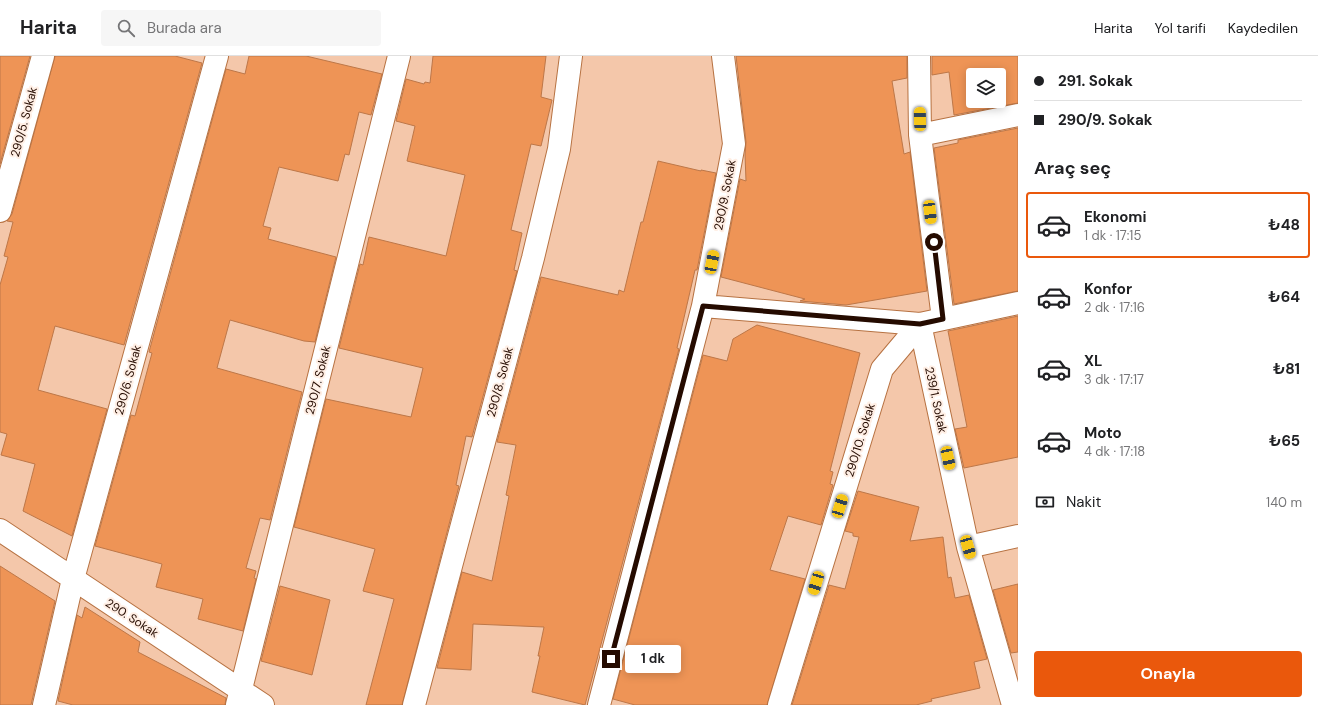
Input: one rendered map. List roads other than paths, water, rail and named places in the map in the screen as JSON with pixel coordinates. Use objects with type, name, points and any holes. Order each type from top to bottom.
[{"type":"street","name":"290/5. Sokak","points":[[0,211],[43,56]]},
{"type":"street","name":"290/6. Sokak","points":[[44,705],[73,579],[217,56]]},
{"type":"street","name":"290/7. Sokak","points":[[239,697],[399,56]]},
{"type":"street","name":"290/8. Sokak","points":[[414,705],[533,258],[559,149],[571,56]]},
{"type":"street","name":"290/9. Sokak","points":[[599,705],[703,306],[734,144],[723,56]]},
{"type":"street","points":[[919,56],[920,135],[943,319]]},
{"type":"street","points":[[920,135],[1018,115]]},
{"type":"street","points":[[703,306],[920,324],[1018,303]]},
{"type":"street","name":"239/1. Sokak","points":[[920,324],[968,547],[1013,704]]},
{"type":"street","name":"290/10. Sokak","points":[[779,705],[882,368],[920,324]]},
{"type":"street","name":"290. Sokak","points":[[0,530],[73,579],[239,697],[263,705]]},
{"type":"street","points":[[968,547],[1018,536]]}]
